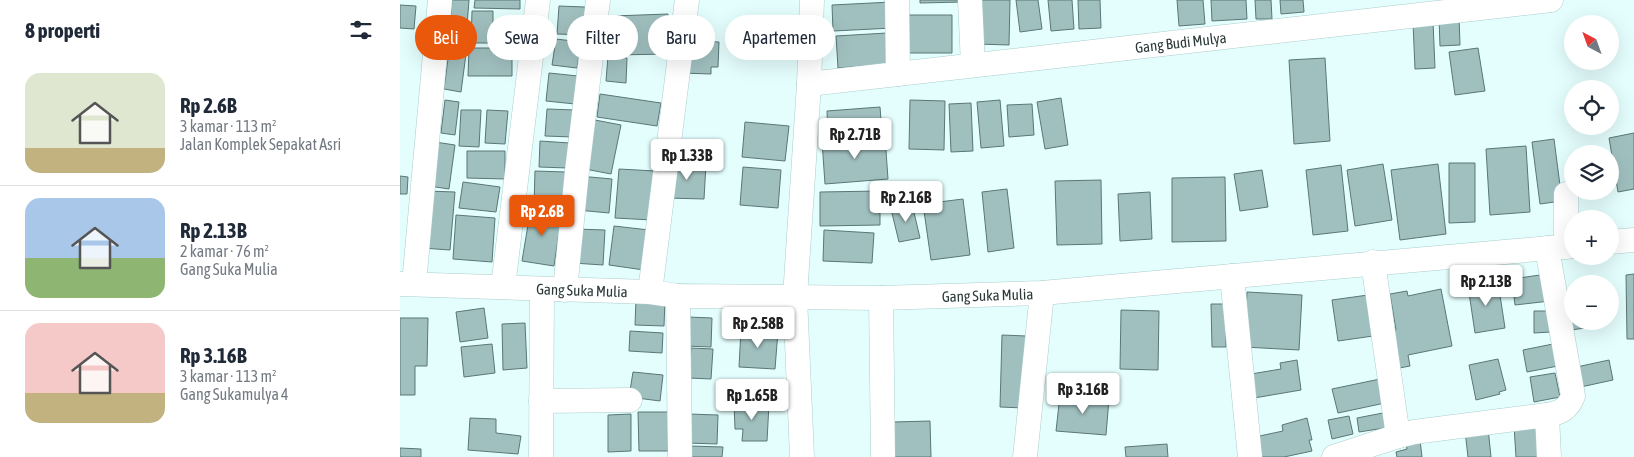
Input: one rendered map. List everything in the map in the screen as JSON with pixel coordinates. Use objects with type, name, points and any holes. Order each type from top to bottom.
[{"type":"street","points":[[407,284],[440,0]]},
{"type":"street","points":[[503,286],[538,0]]},
{"type":"street","points":[[565,290],[577,171],[598,0]]},
{"type":"street","points":[[650,292],[687,0]]},
{"type":"street","points":[[802,457],[795,297],[809,84],[812,0]]},
{"type":"street","points":[[897,0],[898,74]]},
{"type":"street","points":[[970,0],[973,65]]},
{"type":"street","name":"Gang Budi Mulya","points":[[809,84],[973,65],[1377,10],[1551,0]]},
{"type":"street","points":[[1334,457],[1414,432],[1547,415],[1559,413],[1565,408],[1573,396],[1562,247],[1566,200]]},
{"type":"street","points":[[1619,241],[1634,240]]},
{"type":"street","name":"Gang Suka Mulia","points":[[407,284],[650,292],[678,296],[881,298],[1042,292],[1562,247]]},
{"type":"street","points":[[1373,262],[1398,436]]},
{"type":"street","points":[[1232,276],[1250,457]]},
{"type":"street","points":[[541,457],[542,289]]},
{"type":"street","points":[[1025,457],[1042,292]]},
{"type":"street","points":[[678,296],[680,457]]},
{"type":"street","points":[[881,298],[883,457]]},
{"type":"street","points":[[541,401],[630,400]]},
{"type":"street","points":[[1547,415],[1550,457]]},
{"type":"building","points":[[452,0],[469,0],[468,15],[451,15]]},
{"type":"building","points":[[475,0],[520,0],[520,9],[474,8]]},
{"type":"building","points":[[920,0],[963,0],[963,2],[920,3]]},
{"type":"building","points":[[977,0],[1010,0],[1009,45],[976,44]]},
{"type":"building","points":[[1016,0],[1038,0],[1042,29],[1020,32]]},
{"type":"building","points":[[1048,0],[1072,0],[1074,29],[1051,31]]},
{"type":"building","points":[[1078,0],[1100,0],[1101,28],[1079,29]]},
{"type":"building","points":[[1177,0],[1203,0],[1205,24],[1179,26]]},
{"type":"building","points":[[1211,0],[1246,0],[1247,19],[1212,21]]},
{"type":"building","points":[[1255,0],[1271,0],[1272,19],[1256,19]]},
{"type":"building","points":[[1280,0],[1303,0],[1304,12],[1281,14]]},
{"type":"building","points":[[892,2],[893,28],[835,31],[835,15],[832,15],[832,5]]},
{"type":"building","points":[[400,5],[416,6],[414,29],[400,28]]},
{"type":"building","points":[[559,6],[585,7],[584,15],[567,15],[567,34],[557,34]]},
{"type":"building","points":[[472,11],[493,11],[493,15],[487,15],[487,43],[477,43],[477,15],[472,15]]},
{"type":"building","points":[[668,14],[648,15],[648,54],[638,55],[638,15]]},
{"type":"building","points":[[907,15],[952,15],[952,53],[906,53]]},
{"type":"building","points":[[1459,16],[1460,45],[1440,46],[1439,18]]},
{"type":"building","points":[[1433,22],[1435,68],[1415,69],[1413,23]]},
{"type":"building","points":[[887,33],[889,64],[838,68],[836,36]]},
{"type":"building","points":[[557,39],[567,40],[567,60],[578,60],[577,68],[552,65],[553,60],[557,60]]},
{"type":"building","points":[[715,42],[719,42],[718,67],[711,67],[711,74],[681,73],[685,60],[715,60]]},
{"type":"building","points":[[477,48],[487,48],[487,60],[512,60],[512,76],[468,76],[469,60],[477,60]]},
{"type":"building","points":[[1478,48],[1485,91],[1455,95],[1449,52]]},
{"type":"building","points":[[1325,58],[1330,141],[1294,144],[1289,60]]},
{"type":"building","points":[[448,60],[465,60],[461,92],[444,89]]},
{"type":"building","points":[[608,60],[627,60],[626,83],[606,81]]},
{"type":"building","points":[[549,73],[578,76],[575,104],[546,101]]},
{"type":"building","points":[[600,94],[661,103],[657,126],[597,117]]},
{"type":"building","points":[[1061,98],[1068,145],[1045,149],[1037,102]]},
{"type":"building","points":[[445,100],[459,102],[455,135],[441,133]]},
{"type":"building","points":[[910,100],[945,101],[944,150],[909,149]]},
{"type":"building","points":[[1000,100],[1004,146],[981,148],[977,102]]},
{"type":"building","points":[[971,103],[973,151],[951,152],[949,104]]},
{"type":"building","points":[[1032,104],[1034,135],[1009,137],[1007,105]]},
{"type":"building","points":[[880,107],[882,133],[828,137],[827,111]]},
{"type":"building","points":[[547,109],[575,110],[573,137],[545,136]]},
{"type":"building","points":[[461,110],[481,110],[479,147],[459,146]]},
{"type":"building","points":[[487,110],[508,111],[505,144],[485,143]]},
{"type":"building","points":[[595,120],[621,125],[611,174],[585,169]]},
{"type":"building","points":[[745,122],[789,126],[785,161],[742,157]]},
{"type":"building","points":[[1634,133],[1634,189],[1619,192],[1619,145],[1610,145],[1609,138]]},
{"type":"building","points":[[885,137],[888,179],[825,184],[822,141]]},
{"type":"building","points":[[1554,139],[1562,201],[1540,204],[1532,142]]},
{"type":"building","points":[[540,141],[570,143],[568,168],[539,167]]},
{"type":"building","points":[[435,142],[455,145],[449,189],[429,186]]},
{"type":"building","points":[[1526,146],[1530,212],[1490,215],[1486,149]]},
{"type":"building","points":[[467,151],[505,151],[505,179],[467,178]]},
{"type":"building","points":[[670,163],[706,164],[704,199],[668,198]]},
{"type":"building","points":[[1449,163],[1475,163],[1475,222],[1449,223]]},
{"type":"building","points":[[1383,164],[1392,220],[1355,226],[1347,170]]},
{"type":"building","points":[[1438,164],[1446,234],[1400,240],[1391,170]]},
{"type":"building","points":[[1341,165],[1348,231],[1313,235],[1306,170]]},
{"type":"building","points":[[743,167],[781,170],[778,208],[740,205]]},
{"type":"building","points":[[619,169],[655,171],[652,220],[615,218]]},
{"type":"building","points":[[1262,170],[1268,207],[1240,211],[1234,174]]},
{"type":"building","points":[[535,171],[566,172],[565,206],[534,205]]},
{"type":"building","points":[[400,176],[408,177],[407,194],[400,194]]},
{"type":"building","points":[[579,176],[612,179],[609,213],[577,210]]},
{"type":"building","points":[[1225,177],[1226,241],[1172,242],[1172,178]]},
{"type":"building","points":[[1101,180],[1102,244],[1057,245],[1055,181]]},
{"type":"building","points":[[463,182],[500,187],[496,212],[459,208]]},
{"type":"building","points":[[1007,189],[1014,248],[988,252],[982,192]]},
{"type":"building","points":[[426,191],[455,192],[450,250],[422,248]]},
{"type":"building","points":[[880,191],[880,225],[820,226],[820,192]]},
{"type":"building","points":[[1150,192],[1152,239],[1120,241],[1118,194]]},
{"type":"building","points":[[963,199],[970,255],[931,260],[923,204]]},
{"type":"building","points":[[912,204],[920,238],[899,242],[891,209]]},
{"type":"building","points":[[531,207],[562,212],[554,266],[522,261]]},
{"type":"building","points":[[456,215],[495,218],[492,262],[453,259]]},
{"type":"building","points":[[614,226],[649,230],[644,270],[609,265]]},
{"type":"building","points":[[575,229],[605,230],[603,265],[573,263]]},
{"type":"building","points":[[824,230],[874,233],[872,263],[823,261]]},
{"type":"building","points":[[1547,274],[1550,301],[1515,305],[1512,279]]},
{"type":"building","points":[[1634,274],[1634,339],[1627,339],[1626,275]]},
{"type":"building","points":[[1498,282],[1505,328],[1475,333],[1468,286]]},
{"type":"building","points":[[1441,289],[1452,346],[1408,355],[1410,366],[1394,369],[1389,331],[1396,330],[1390,294],[1407,291],[1408,296]]},
{"type":"building","points":[[1247,292],[1302,295],[1299,350],[1244,347]]},
{"type":"building","points":[[1368,295],[1373,336],[1338,341],[1332,300]]},
{"type":"building","points":[[636,299],[665,300],[664,326],[635,325]]},
{"type":"building","points":[[1211,304],[1226,304],[1226,347],[1212,347]]},
{"type":"building","points":[[1564,307],[1564,330],[1571,330],[1564,331],[1561,308]]},
{"type":"building","points":[[484,308],[488,338],[460,342],[456,312]]},
{"type":"building","points":[[1121,310],[1159,311],[1158,370],[1120,369]]},
{"type":"building","points":[[1534,311],[1551,311],[1551,332],[1534,333]]},
{"type":"building","points":[[688,317],[712,318],[711,347],[686,346]]},
{"type":"building","points":[[400,318],[428,318],[427,366],[415,366],[415,395],[400,395]]},
{"type":"building","points":[[525,323],[527,368],[503,370],[502,324]]},
{"type":"building","points":[[741,330],[778,331],[775,369],[739,367]]},
{"type":"building","points":[[630,331],[663,333],[662,353],[629,351]]},
{"type":"building","points":[[1002,335],[1026,336],[1024,408],[1000,407]]},
{"type":"building","points":[[492,344],[495,373],[464,377],[461,347]]},
{"type":"building","points":[[1553,344],[1558,366],[1527,372],[1523,350]]},
{"type":"building","points":[[691,348],[713,349],[711,379],[689,378]]},
{"type":"building","points":[[1498,359],[1506,390],[1499,392],[1500,394],[1476,400],[1469,365]]},
{"type":"building","points":[[1297,360],[1301,390],[1254,398],[1251,374],[1281,369],[1280,363]]},
{"type":"building","points":[[1609,360],[1613,380],[1576,388],[1572,368]]},
{"type":"building","points":[[633,372],[663,375],[660,401],[629,397]]},
{"type":"building","points":[[1555,373],[1560,397],[1534,402],[1530,377]]},
{"type":"building","points":[[1380,379],[1385,403],[1338,413],[1332,389]]},
{"type":"building","points":[[1060,395],[1109,399],[1106,435],[1056,431]]},
{"type":"building","points":[[734,403],[769,404],[767,441],[742,441],[743,429],[735,429]]},
{"type":"building","points":[[638,412],[668,412],[668,451],[639,451]]},
{"type":"building","points":[[1388,412],[1391,427],[1359,432],[1357,418]]},
{"type":"building","points":[[631,414],[631,451],[608,452],[608,415]]},
{"type":"building","points":[[688,414],[718,415],[717,444],[686,443]]},
{"type":"building","points":[[1349,416],[1353,434],[1332,439],[1328,420]]},
{"type":"building","points":[[470,418],[496,419],[496,433],[521,436],[518,454],[468,450]]},
{"type":"building","points":[[1307,418],[1312,440],[1309,440],[1312,451],[1284,457],[1260,457],[1255,437],[1283,431],[1282,425]]},
{"type":"building","points":[[930,421],[931,457],[894,457],[893,422]]},
{"type":"building","points":[[1542,424],[1544,457],[1516,457],[1514,426]]},
{"type":"building","points":[[1488,428],[1491,457],[1468,457],[1465,431]]},
{"type":"building","points":[[1420,440],[1422,457],[1397,457],[1396,452],[1407,449],[1406,442]]},
{"type":"building","points":[[1167,444],[1168,457],[1126,457],[1125,447]]},
{"type":"building","points":[[690,446],[723,447],[722,457],[689,457]]},
{"type":"building","points":[[400,448],[421,449],[421,457],[400,457]]}]
